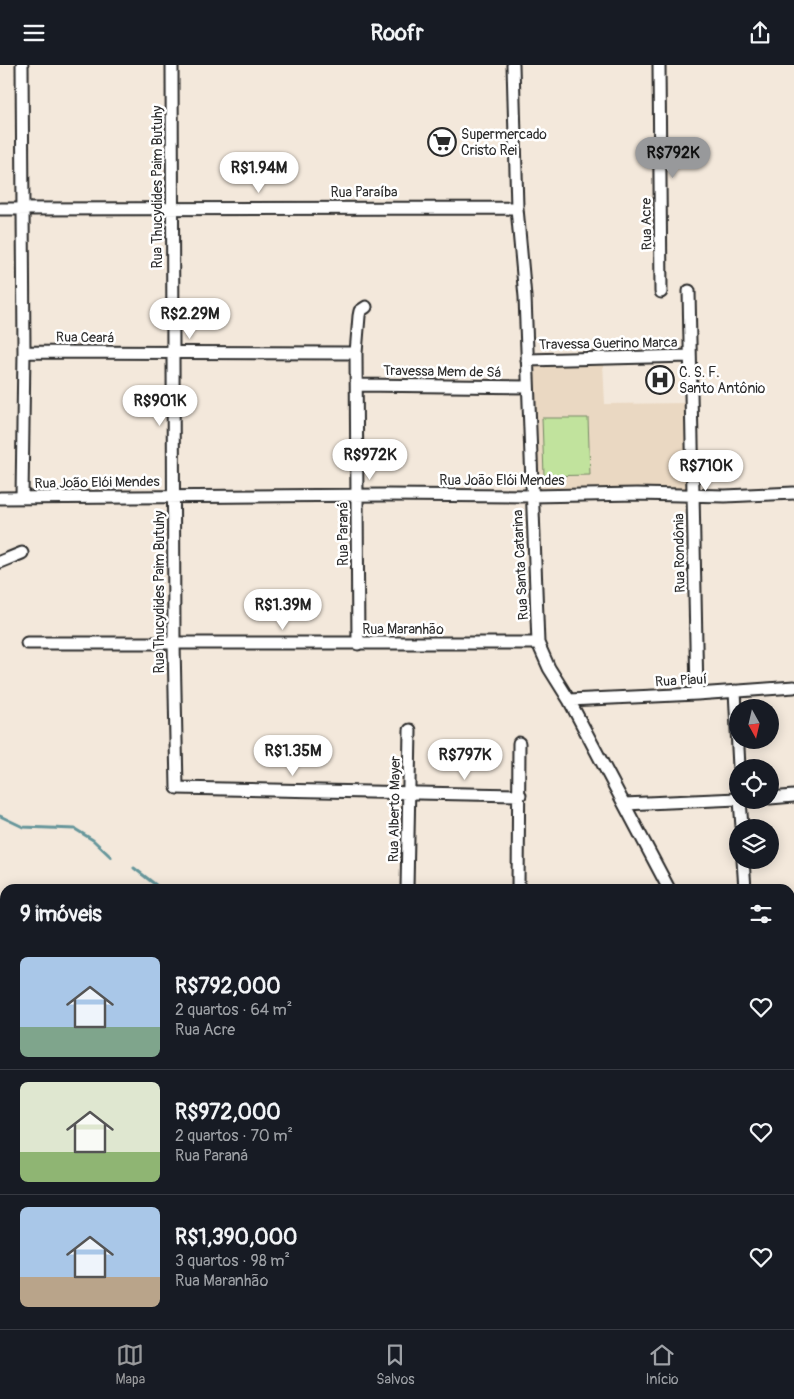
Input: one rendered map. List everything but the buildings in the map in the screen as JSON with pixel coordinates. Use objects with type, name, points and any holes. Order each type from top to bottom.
[{"type":"street","points":[[22,65],[24,209],[22,497]]},
{"type":"street","name":"Rua Thucydides Paim Butuhy","points":[[172,65],[176,788],[409,792]]},
{"type":"street","name":"Rua Santa Catarina","points":[[514,65],[517,208],[525,297],[538,643],[549,668],[570,700],[666,884]]},
{"type":"street","name":"Rua Acre","points":[[659,65],[661,292]]},
{"type":"street","name":"Rua Paraíba","points":[[0,209],[517,208]]},
{"type":"street","name":"Rua Rondônia","points":[[689,291],[697,694]]},
{"type":"street","name":"Rua Paraná","points":[[358,644],[356,353],[358,316],[360,311],[366,307]]},
{"type":"street","name":"Rua Ceará","points":[[24,352],[356,353]]},
{"type":"street","name":"Travessa Guerino Marca","points":[[527,360],[690,356]]},
{"type":"street","name":"Travessa Mem de Sá","points":[[357,385],[528,387]]},
{"type":"street","name":"Rua João Elói Mendes","points":[[0,498],[357,495],[532,496],[637,493],[725,496],[794,493]]},
{"type":"street","points":[[0,562],[22,553]]},
{"type":"street","name":"Rua Maranhão","points":[[27,643],[538,643]]},
{"type":"street","name":"Rua Piauí","points":[[570,700],[794,687]]},
{"type":"street","points":[[735,691],[739,759]]},
{"type":"street","name":"Rua Alberto Mayer","points":[[407,884],[410,729]]},
{"type":"street","points":[[518,884],[520,743]]},
{"type":"street","points":[[409,792],[520,795]]},
{"type":"street","points":[[779,798],[794,797]]},
{"type":"street","points":[[624,805],[729,800]]},
{"type":"street","points":[[744,869],[745,884]]},
{"type":"shaded area","points":[[603,363],[605,404],[689,403],[690,490],[537,493],[534,364]]},
{"type":"green space","points":[[542,418],[588,418],[590,475],[544,476]]},
{"type":"waterway","points":[[0,816],[23,827],[75,829],[93,840],[111,857]]},
{"type":"waterway","points":[[134,868],[155,884]]},
{"type":"place","name":"Supermercado Cristo Rei","points":[[442,142]]},
{"type":"place","name":"C. S. F. Santo Antônio","points":[[660,380]]}]
